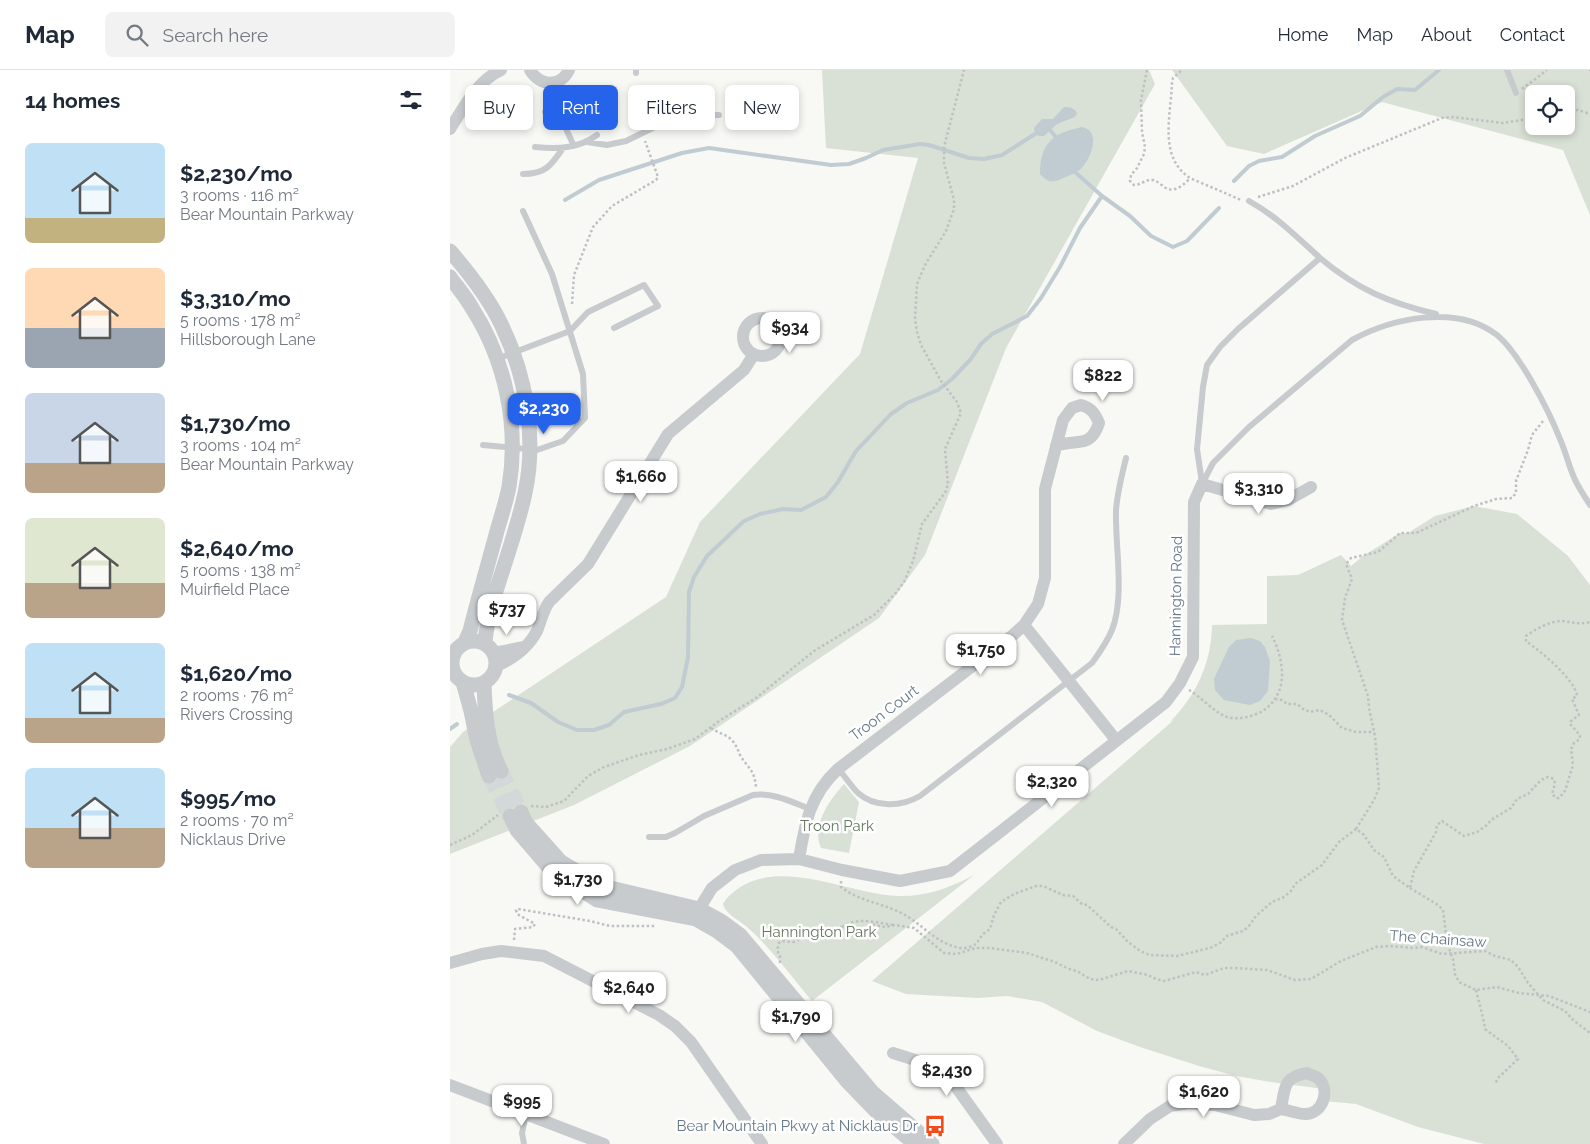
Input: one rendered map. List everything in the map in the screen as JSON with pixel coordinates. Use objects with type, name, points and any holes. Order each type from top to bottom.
[{"type":"street","points":[[481,85],[487,78],[501,70]]},
{"type":"street","points":[[530,70],[536,79],[552,83],[565,77],[569,70]]},
{"type":"street","points":[[450,128],[465,106]]},
{"type":"street","points":[[450,251],[485,296],[502,325],[522,382],[529,427],[530,450],[525,492],[490,612],[492,654],[490,679],[484,683],[469,684],[454,668]]},
{"type":"street","points":[[450,277],[473,308],[487,334],[497,359],[513,429],[513,448],[508,488],[470,631],[465,642],[455,650],[454,668],[471,711],[477,740],[495,773],[484,712],[484,683]]},
{"type":"street","points":[[465,642],[478,641],[492,654],[519,655],[537,631],[549,602],[588,564],[668,434],[744,370],[754,354]]},
{"type":"street","name":"Troon Court","points":[[799,859],[810,809],[817,794],[828,779],[838,769],[1024,625],[1038,604],[1045,578],[1045,489],[1056,446]]},
{"type":"street","points":[[1202,484],[1270,504],[1288,500],[1311,487]]},
{"type":"street","name":"Hannington Road","points":[[698,914],[712,888],[735,870],[761,860],[799,859],[842,870],[900,881],[950,872],[1166,702],[1180,683],[1194,657],[1194,502],[1202,484]]},
{"type":"street","points":[[1024,625],[1116,740]]},
{"type":"street","points":[[515,811],[517,830],[553,872],[597,900],[698,914],[722,921],[740,934],[873,1093],[932,1144]]},
{"type":"street","points":[[698,914],[736,946],[847,1081],[876,1112],[915,1144]]},
{"type":"street","points":[[450,963],[501,951],[544,956],[659,1015],[675,1026],[690,1042],[762,1144]]},
{"type":"street","points":[[893,1053],[937,1067],[954,1084],[997,1144]]},
{"type":"street","points":[[450,1085],[604,1144]]},
{"type":"street","points":[[1124,1144],[1150,1119],[1170,1106],[1189,1103],[1206,1104],[1254,1115],[1269,1114],[1281,1109]]},
{"type":"lane","points":[[1507,70],[1516,93]]},
{"type":"lane","points":[[587,142],[608,145],[626,141],[661,124],[690,116],[719,115]]},
{"type":"lane","points":[[566,130],[574,146]]},
{"type":"lane","points":[[535,148],[574,146],[587,142],[597,135]]},
{"type":"lane","points":[[523,174],[542,172],[554,162],[563,148]]},
{"type":"lane","points":[[1249,201],[1278,220],[1320,258],[1356,286],[1376,296],[1414,309],[1447,317]]},
{"type":"lane","points":[[483,445],[537,450],[563,441],[585,418],[583,374],[552,274],[523,211]]},
{"type":"lane","points":[[1202,484],[1197,449],[1207,365],[1238,329],[1320,258]]},
{"type":"lane","points":[[497,359],[570,331],[588,312],[644,285],[658,306],[614,328]]},
{"type":"lane","name":"Hannington Road","points":[[1202,484],[1213,463],[1249,426],[1352,340],[1371,329],[1398,322],[1425,317],[1447,317],[1477,324],[1497,335],[1514,354],[1544,404],[1561,440],[1572,474],[1590,505]]},
{"type":"lane","points":[[838,769],[857,792],[866,799],[888,804],[910,802],[1092,662],[1103,648],[1113,629],[1117,611],[1116,510],[1119,484],[1126,458]]},
{"type":"lane","points":[[649,837],[666,837],[704,816],[757,794],[780,798],[810,809]]},
{"type":"lane","points":[[524,1144],[522,1133],[526,1114]]},
{"type":"path","points":[[450,845],[515,811],[556,805],[570,796],[588,776],[611,765],[639,755],[666,750],[695,739],[719,721],[756,698],[814,651],[874,615],[885,606],[900,587],[913,561],[922,524],[942,498],[948,484],[944,458],[945,449],[961,413],[957,402],[941,381],[921,345],[915,319],[917,284],[925,264],[946,231],[954,209],[944,147],[964,70]]},
{"type":"path","points":[[1147,70],[1141,100],[1144,154],[1131,175],[1130,182],[1138,185],[1147,180],[1155,180],[1168,190],[1173,190],[1190,178]]},
{"type":"path","points":[[1516,93],[1547,70]]},
{"type":"path","points":[[1181,71],[1173,78],[1172,83],[1169,141],[1175,162],[1184,174],[1190,178],[1222,193],[1249,201],[1267,193],[1293,186],[1339,162],[1442,118],[1453,117],[1503,124],[1525,120]]},
{"type":"path","points":[[1575,110],[1590,114]]},
{"type":"path","points":[[572,310],[574,275],[593,227],[612,206],[658,177],[644,140]]},
{"type":"path","points":[[842,870],[841,886],[850,894],[905,915],[940,941],[962,948],[976,944],[983,934],[990,929],[994,915],[1001,902],[1014,894],[1036,886],[1043,886],[1063,895],[1073,896],[1116,929],[1128,942],[1140,951],[1150,955],[1177,956],[1210,948],[1220,943],[1227,936],[1244,931],[1256,916],[1272,902],[1291,891],[1295,884],[1322,865],[1339,842],[1356,829],[1374,800],[1379,788],[1374,732],[1368,696],[1342,620],[1345,598],[1352,579],[1346,564],[1347,561],[1351,558],[1378,552],[1400,534],[1416,533],[1474,506],[1496,499],[1512,498],[1516,493],[1516,481],[1532,435],[1541,423],[1550,416]]},
{"type":"path","points":[[1410,888],[1418,863],[1436,832],[1437,825],[1442,821],[1464,836],[1477,832],[1491,820],[1511,808],[1517,799],[1528,794],[1541,780],[1548,777],[1554,779],[1555,784],[1552,794],[1556,798],[1559,798],[1564,791],[1573,765],[1571,748],[1580,739],[1580,735],[1570,724],[1579,715],[1572,699],[1577,696],[1576,690],[1565,673],[1526,641],[1526,636],[1536,629],[1561,621],[1585,624],[1590,622]]},
{"type":"path","points":[[1180,683],[1202,698],[1217,712],[1228,717],[1254,716],[1266,708],[1280,691],[1282,676],[1280,657],[1272,636]]},
{"type":"path","points":[[1275,699],[1282,700],[1287,704],[1297,704],[1303,710],[1310,712],[1320,710],[1329,715],[1342,728],[1356,732],[1374,732]]},
{"type":"path","points":[[711,728],[736,744],[742,757],[753,772],[757,794]]},
{"type":"path","points":[[1356,829],[1364,835],[1374,850],[1384,856],[1393,876],[1443,910],[1445,938],[1459,982],[1476,990],[1497,987],[1549,996],[1590,1012]]},
{"type":"path","points":[[514,952],[515,929],[533,927],[535,924],[517,914],[516,910],[518,909],[610,926],[639,925],[660,927]]},
{"type":"path","name":"The Chainsaw","points":[[780,964],[780,956],[777,950],[779,943],[782,941],[794,942],[805,936],[860,921],[914,928],[944,953],[957,954],[975,948],[1027,953],[1077,971],[1090,980],[1099,980],[1128,971],[1139,972],[1164,981],[1196,972],[1205,975],[1224,968],[1266,970],[1295,980],[1311,979],[1359,952],[1368,952],[1376,947],[1422,947],[1434,952],[1451,953],[1485,951],[1510,960],[1518,967],[1528,983],[1543,1000],[1565,1011],[1574,1021],[1590,1033]]},
{"type":"path","name":"The Chainsaw","points":[[842,927],[858,936],[871,924],[889,928],[895,925]]},
{"type":"path","points":[[1476,990],[1478,1002],[1484,1016],[1485,1029],[1508,1046],[1518,1059],[1498,1078],[1495,1084]]},
{"type":"green space","points":[[822,70],[1149,70],[1155,84],[1006,348],[925,555],[879,618],[690,746],[574,805],[450,854],[450,747],[463,732],[666,597],[700,522],[860,354],[918,158],[826,148]]},
{"type":"green space","points":[[1172,70],[1590,70],[1590,215],[1563,150],[1382,102],[1264,154],[1227,146]]},
{"type":"green space","points":[[1474,506],[1517,514],[1568,556],[1590,585],[1590,1144],[1484,1144],[1418,1127],[1356,1104],[1324,1101],[1324,1089],[1236,1076],[1199,1066],[1097,1031],[1042,1002],[1007,996],[978,998],[906,994],[872,981],[1175,719],[1170,722],[1188,701],[1201,678],[1209,653],[1212,625],[1267,624],[1267,576],[1298,575],[1341,555],[1351,566],[1363,556],[1400,533],[1408,533],[1435,516]]},
{"type":"green space","name":"Troon Park","points":[[844,784],[859,802],[849,853],[821,848],[818,831],[823,813]]},
{"type":"green space","name":"Hannington Park","points":[[974,875],[812,1001],[765,944],[747,927],[729,914],[723,904],[736,890],[754,881],[773,877],[815,880],[878,894],[907,896],[937,891]]},
{"type":"shaded area","points":[[1064,107],[1075,110],[1077,113],[1075,117],[1057,124],[1044,136],[1035,134],[1034,128],[1042,119],[1053,119]]},
{"type":"shaded area","points":[[1082,127],[1092,134],[1092,148],[1087,161],[1078,171],[1071,175],[1059,180],[1048,181],[1040,174],[1042,154],[1046,147],[1056,136]]},
{"type":"shaded area","points":[[1251,638],[1260,641],[1265,647],[1270,661],[1268,691],[1260,701],[1250,705],[1224,700],[1215,690],[1214,679],[1229,647],[1236,640]]},
{"type":"waterway","points":[[1234,181],[1249,166],[1259,161],[1282,157],[1315,136],[1360,116],[1383,97],[1397,89],[1415,90],[1439,70]]},
{"type":"waterway","points":[[1050,130],[1055,136]]},
{"type":"waterway","points":[[565,200],[599,180],[682,153],[709,148],[831,165],[849,164],[883,150],[920,144],[929,145],[969,158],[984,159],[1002,155],[1035,134]]},
{"type":"waterway","points":[[1075,172],[1102,196],[1130,216],[1151,236],[1173,247],[1187,241],[1219,208]]},
{"type":"waterway","points":[[509,695],[531,703],[558,722],[577,730],[594,730],[609,725],[624,712],[661,704],[675,698],[682,687],[688,657],[689,592],[694,577],[707,556],[744,521],[760,514],[783,509],[801,510],[826,497],[838,482],[856,451],[891,414],[907,403],[938,390],[952,379],[970,360],[981,344],[992,334],[1027,316],[1041,298],[1060,267],[1080,228],[1102,196]]},
{"type":"waterway","points":[[450,729],[457,724]]},
{"type":"tunnel","points":[[501,771],[521,812]]},
{"type":"tunnel","points":[[489,776],[510,816]]},
{"type":"place","name":"Bear Mountain Pkwy at Nicklaus Dr","points":[[935,1126]]}]
